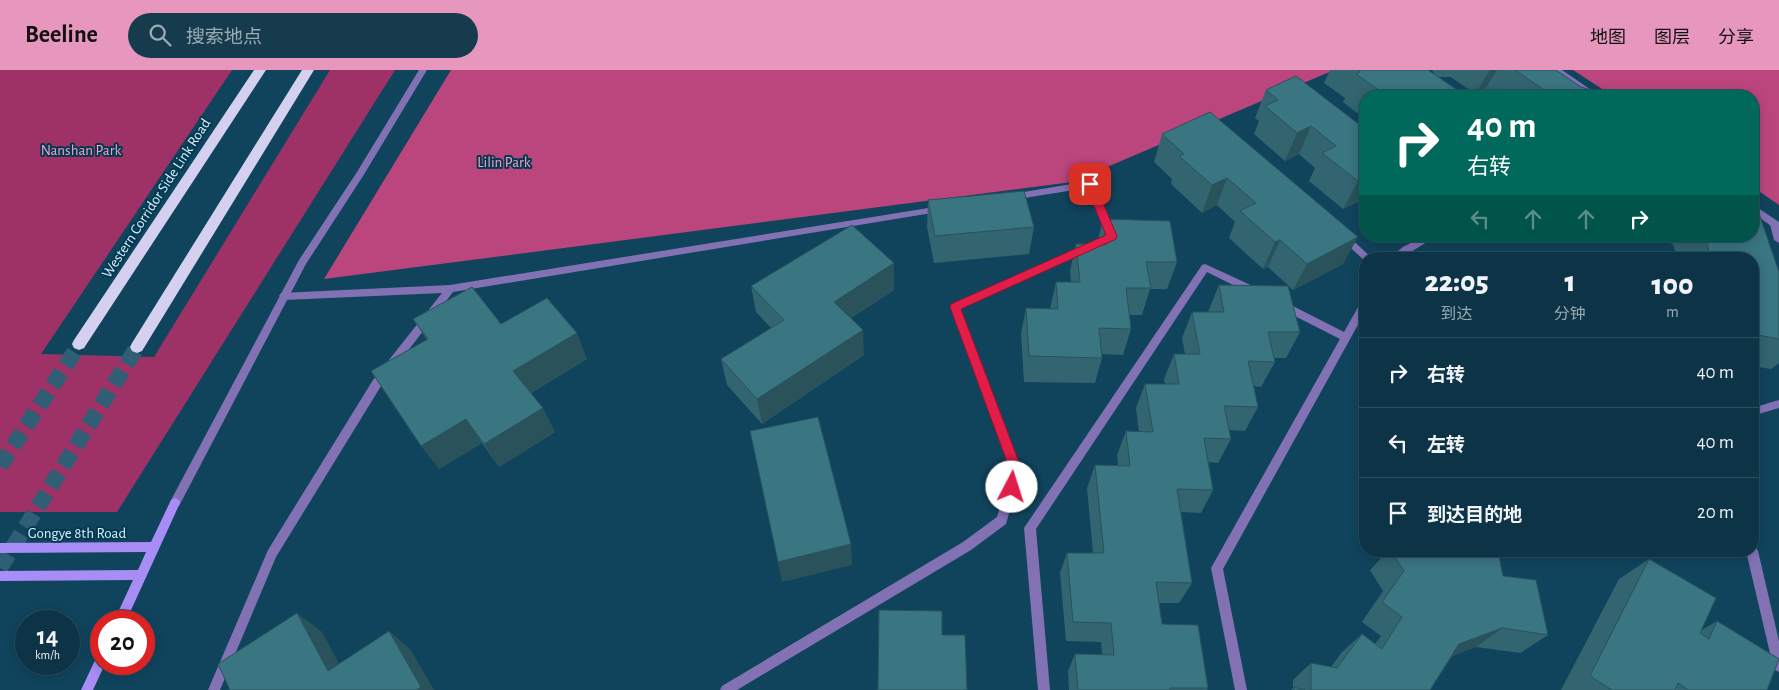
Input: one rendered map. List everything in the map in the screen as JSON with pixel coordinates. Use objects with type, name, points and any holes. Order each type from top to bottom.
[{"type":"highway","name":"Western Corridor Side Link Road","points":[[79,344],[260,70]]},
{"type":"highway","points":[[137,347],[308,70]]},
{"type":"street","points":[[125,610],[175,503],[302,262],[360,174],[423,70]]},
{"type":"street","points":[[1557,70],[1587,90]]},
{"type":"street","points":[[726,690],[967,546],[1002,520],[1016,470],[955,307],[1112,236],[1090,184],[1002,199]]},
{"type":"street","points":[[284,296],[450,289],[952,207]]},
{"type":"street","points":[[1759,212],[1777,224],[1779,240]]},
{"type":"street","points":[[1333,227],[1361,252]]},
{"type":"street","points":[[1402,252],[1421,242]]},
{"type":"street","points":[[1044,690],[1030,528],[1205,267],[1346,337]]},
{"type":"street","points":[[214,690],[272,554],[377,383],[450,289]]},
{"type":"street","points":[[1241,690],[1217,568],[1359,314]]},
{"type":"street","points":[[1759,410],[1779,404]]},
{"type":"street","name":"Gongye 8th Road","points":[[0,548],[154,547]]},
{"type":"street","points":[[1753,557],[1779,666]]},
{"type":"street","points":[[0,576],[141,576]]},
{"type":"street","points":[[87,690],[94,675]]},
{"type":"green space","name":"Nanshan Park","points":[[0,70],[232,70],[41,354],[154,357],[330,70],[395,70],[117,512],[0,512]]},
{"type":"green space","name":"Lilin Park","points":[[451,70],[1334,70],[1072,182],[324,279]]},
{"type":"green space","points":[[1573,70],[1779,70],[1779,205],[1759,191],[1759,90],[1604,90]]},
{"type":"building","points":[[1358,70],[1428,70],[1457,90],[1379,90],[1356,74],[1360,72]]},
{"type":"building","points":[[1515,70],[1556,70],[1581,87],[1591,90],[1544,90]]},
{"type":"building","points":[[1296,76],[1359,124],[1359,181],[1322,153],[1336,146],[1311,126],[1297,133],[1265,106],[1278,100],[1266,90]]},
{"type":"building","points":[[1210,112],[1358,237],[1307,264],[1280,240],[1275,242],[1240,211],[1256,203],[1227,178],[1212,185],[1179,156],[1184,154],[1162,134]]},
{"type":"building","points":[[1024,191],[1034,227],[935,236],[928,200]]},
{"type":"building","points":[[1759,213],[1779,272],[1779,339],[1759,335],[1759,252],[1709,252],[1707,242],[1759,242]]},
{"type":"building","points":[[1103,219],[1170,221],[1177,262],[1146,262],[1151,288],[1126,288],[1131,329],[1099,328],[1102,358],[1029,356],[1026,308],[1058,309],[1056,282],[1080,282],[1076,244],[1107,244]]},
{"type":"building","points":[[852,225],[894,263],[834,302],[863,330],[757,399],[721,359],[784,320],[751,286]]},
{"type":"building","points":[[1219,285],[1288,286],[1300,332],[1268,332],[1275,362],[1248,361],[1258,407],[1224,406],[1231,439],[1204,438],[1213,490],[1177,489],[1192,583],[1156,582],[1162,624],[1198,625],[1208,688],[1078,690],[1075,654],[1114,655],[1111,623],[1073,622],[1067,553],[1104,553],[1095,465],[1130,466],[1126,431],[1153,432],[1145,384],[1179,384],[1174,354],[1200,354],[1192,312],[1224,312]]},
{"type":"building","points":[[472,287],[501,324],[547,298],[577,333],[513,371],[543,408],[484,444],[466,419],[421,446],[371,371],[428,339],[413,319]]},
{"type":"building","points":[[818,417],[851,544],[778,562],[750,431]]},
{"type":"building","points":[[1395,557],[1499,557],[1503,576],[1536,580],[1548,635],[1502,628],[1459,644],[1430,690],[1311,690],[1311,663],[1337,668],[1362,634],[1382,649],[1402,617],[1382,602],[1404,571]]},
{"type":"building","points":[[1649,559],[1716,598],[1700,633],[1709,639],[1717,621],[1779,659],[1767,690],[1687,690],[1678,683],[1675,690],[1612,690],[1590,676]]},
{"type":"building","points":[[879,610],[942,611],[942,635],[965,635],[967,690],[878,690]]},
{"type":"building","points":[[297,613],[328,671],[389,631],[421,687],[416,690],[230,690],[218,664]]},
{"type":"building","points":[[1294,687],[1305,690],[1294,690]]},
{"type":"tunnel","points":[[0,466],[79,345]]},
{"type":"tunnel","points":[[0,568],[137,347]]},
{"type":"route","points":[[1012,487],[1016,470],[955,307],[1112,236],[1090,184]]}]
